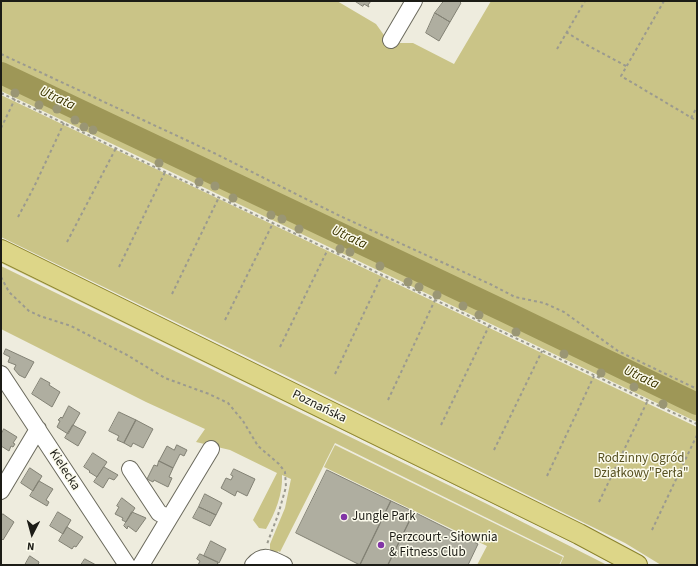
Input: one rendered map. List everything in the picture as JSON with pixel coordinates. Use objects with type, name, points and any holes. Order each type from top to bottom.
[{"type":"main road","name":"Poznańska","points":[[1,250],[579,534],[637,565]]},
{"type":"street","points":[[391,40],[414,1]]},
{"type":"street","name":"Kielecka","points":[[1,374],[127,565]]},
{"type":"street","points":[[1,492],[38,429]]},
{"type":"street","points":[[141,565],[211,449]]},
{"type":"street","points":[[130,469],[159,513],[169,518]]},
{"type":"street","points":[[258,561],[270,558],[284,565]]},
{"type":"path","points":[[557,49],[585,1]]},
{"type":"path","points":[[664,1],[621,76],[697,121]]},
{"type":"path","points":[[566,32],[626,66]]},
{"type":"path","points":[[1,54],[214,153],[348,219],[515,297],[522,300],[544,303],[564,312],[618,350],[697,389]]},
{"type":"path","points":[[1,93],[697,424]]},
{"type":"path","points":[[1,128],[15,99]]},
{"type":"path","points":[[691,118],[697,107]]},
{"type":"path","points":[[18,217],[34,187],[64,122]]},
{"type":"path","points":[[67,242],[116,148]]},
{"type":"path","points":[[119,267],[165,172]]},
{"type":"path","points":[[172,294],[219,197]]},
{"type":"path","points":[[225,320],[273,223]]},
{"type":"path","points":[[280,347],[328,249]]},
{"type":"path","points":[[335,374],[382,275]]},
{"type":"path","points":[[1,277],[2,282],[9,292],[29,311],[91,335],[105,345],[127,355],[164,378],[222,400],[236,412],[258,446],[279,464],[285,472],[286,478],[286,486],[278,515],[267,544],[258,561]]},
{"type":"path","points":[[388,400],[435,300]]},
{"type":"path","points":[[441,425],[489,326]]},
{"type":"path","points":[[494,450],[542,351]]},
{"type":"path","points":[[547,476],[595,376]]},
{"type":"path","points":[[599,502],[647,401]]},
{"type":"path","points":[[652,530],[697,435]]},
{"type":"green space","points":[[1,1],[337,1],[376,24],[386,38],[396,43],[413,43],[454,64],[491,1],[697,1],[697,399],[1,68]]},
{"type":"green space","points":[[1,78],[697,412],[697,422],[1,91]]},
{"type":"green space","name":"Rodzinny Ogród Działkowy\"Perła\"","points":[[1,95],[697,427],[697,565],[661,565],[625,543],[1,237]]},
{"type":"green space","points":[[1,258],[624,565],[614,565],[579,546],[1,263]]},
{"type":"green space","points":[[1,266],[485,503],[607,565],[560,565],[564,556],[335,443],[280,552],[278,551],[276,555],[271,553],[270,544],[285,508],[291,479],[282,475],[278,503],[266,529],[259,528],[253,520],[277,473],[230,450],[196,442],[205,429],[146,402],[1,329]]},
{"type":"green space","points":[[335,445],[563,557],[559,565],[477,565],[487,546],[324,467]]},
{"type":"building","points":[[355,1],[371,1],[368,5],[369,7],[364,4],[363,6]]},
{"type":"building","points":[[444,1],[459,1],[461,3],[450,22],[435,13]]},
{"type":"building","points":[[435,13],[450,22],[439,41],[426,33]]},
{"type":"building","points":[[6,349],[34,362],[25,378],[19,375],[14,369],[16,365],[8,362],[10,357],[4,354]]},
{"type":"building","points":[[41,378],[50,383],[49,385],[60,392],[52,407],[32,394]]},
{"type":"building","points":[[69,406],[80,413],[68,434],[57,427],[60,421],[58,420],[61,417],[62,418]]},
{"type":"building","points":[[119,412],[136,420],[124,443],[117,440],[119,436],[109,431]]},
{"type":"building","points":[[136,420],[153,429],[143,448],[133,443],[131,447],[124,443]]},
{"type":"building","points":[[73,425],[86,432],[78,446],[65,438]]},
{"type":"building","points":[[4,429],[17,437],[13,443],[15,444],[13,447],[11,446],[9,451],[1,446],[1,435]]},
{"type":"building","points":[[177,445],[187,450],[184,456],[180,454],[173,468],[159,461],[167,446],[174,450]]},
{"type":"building","points":[[93,453],[107,462],[97,477],[84,467]]},
{"type":"building","points":[[159,461],[173,468],[169,477],[172,478],[168,487],[154,480],[153,482],[147,479],[154,465],[157,466]]},
{"type":"building","points":[[104,467],[118,475],[114,480],[109,478],[103,488],[94,482]]},
{"type":"building","points":[[30,468],[42,476],[33,491],[21,483]]},
{"type":"building","points":[[234,469],[255,479],[247,496],[237,491],[235,496],[221,488],[226,478],[231,480],[233,476],[231,475]]},
{"type":"building","name":"Jungle Park","points":[[327,470],[391,501],[360,565],[296,533]]},
{"type":"building","points":[[39,481],[53,489],[46,500],[49,502],[47,506],[30,496]]},
{"type":"building","points":[[205,494],[222,503],[216,515],[199,507]]},
{"type":"building","points":[[122,498],[135,508],[126,522],[122,520],[123,518],[115,514],[119,507],[117,506]]},
{"type":"building","points":[[391,501],[414,512],[388,565],[360,565]]},
{"type":"building","points":[[199,507],[216,515],[210,526],[193,518]]},
{"type":"building","points":[[58,512],[71,520],[63,534],[50,526]]},
{"type":"building","points":[[132,512],[146,518],[136,532],[128,526],[127,529],[124,526]]},
{"type":"building","points":[[414,512],[478,544],[468,565],[388,565]]},
{"type":"building","points":[[3,514],[14,522],[3,540],[1,538],[1,517]]},
{"type":"building","points":[[67,527],[83,537],[76,547],[74,546],[72,549],[59,541]]},
{"type":"building","points":[[211,541],[226,549],[219,563],[204,556]]},
{"type":"building","points":[[200,554],[218,562],[217,565],[198,565],[200,561],[197,559]]},
{"type":"building","points":[[30,556],[39,562],[38,565],[25,565]]},
{"type":"building","points":[[85,559],[96,565],[81,565]]},
{"type":"waterway","name":"Utrata","points":[[1,73],[697,404]]},
{"type":"place","name":"Jungle Park","points":[[344,517]]},
{"type":"place","name":"Perzcourt - Siłownia & Fitness Club","points":[[381,545]]}]
